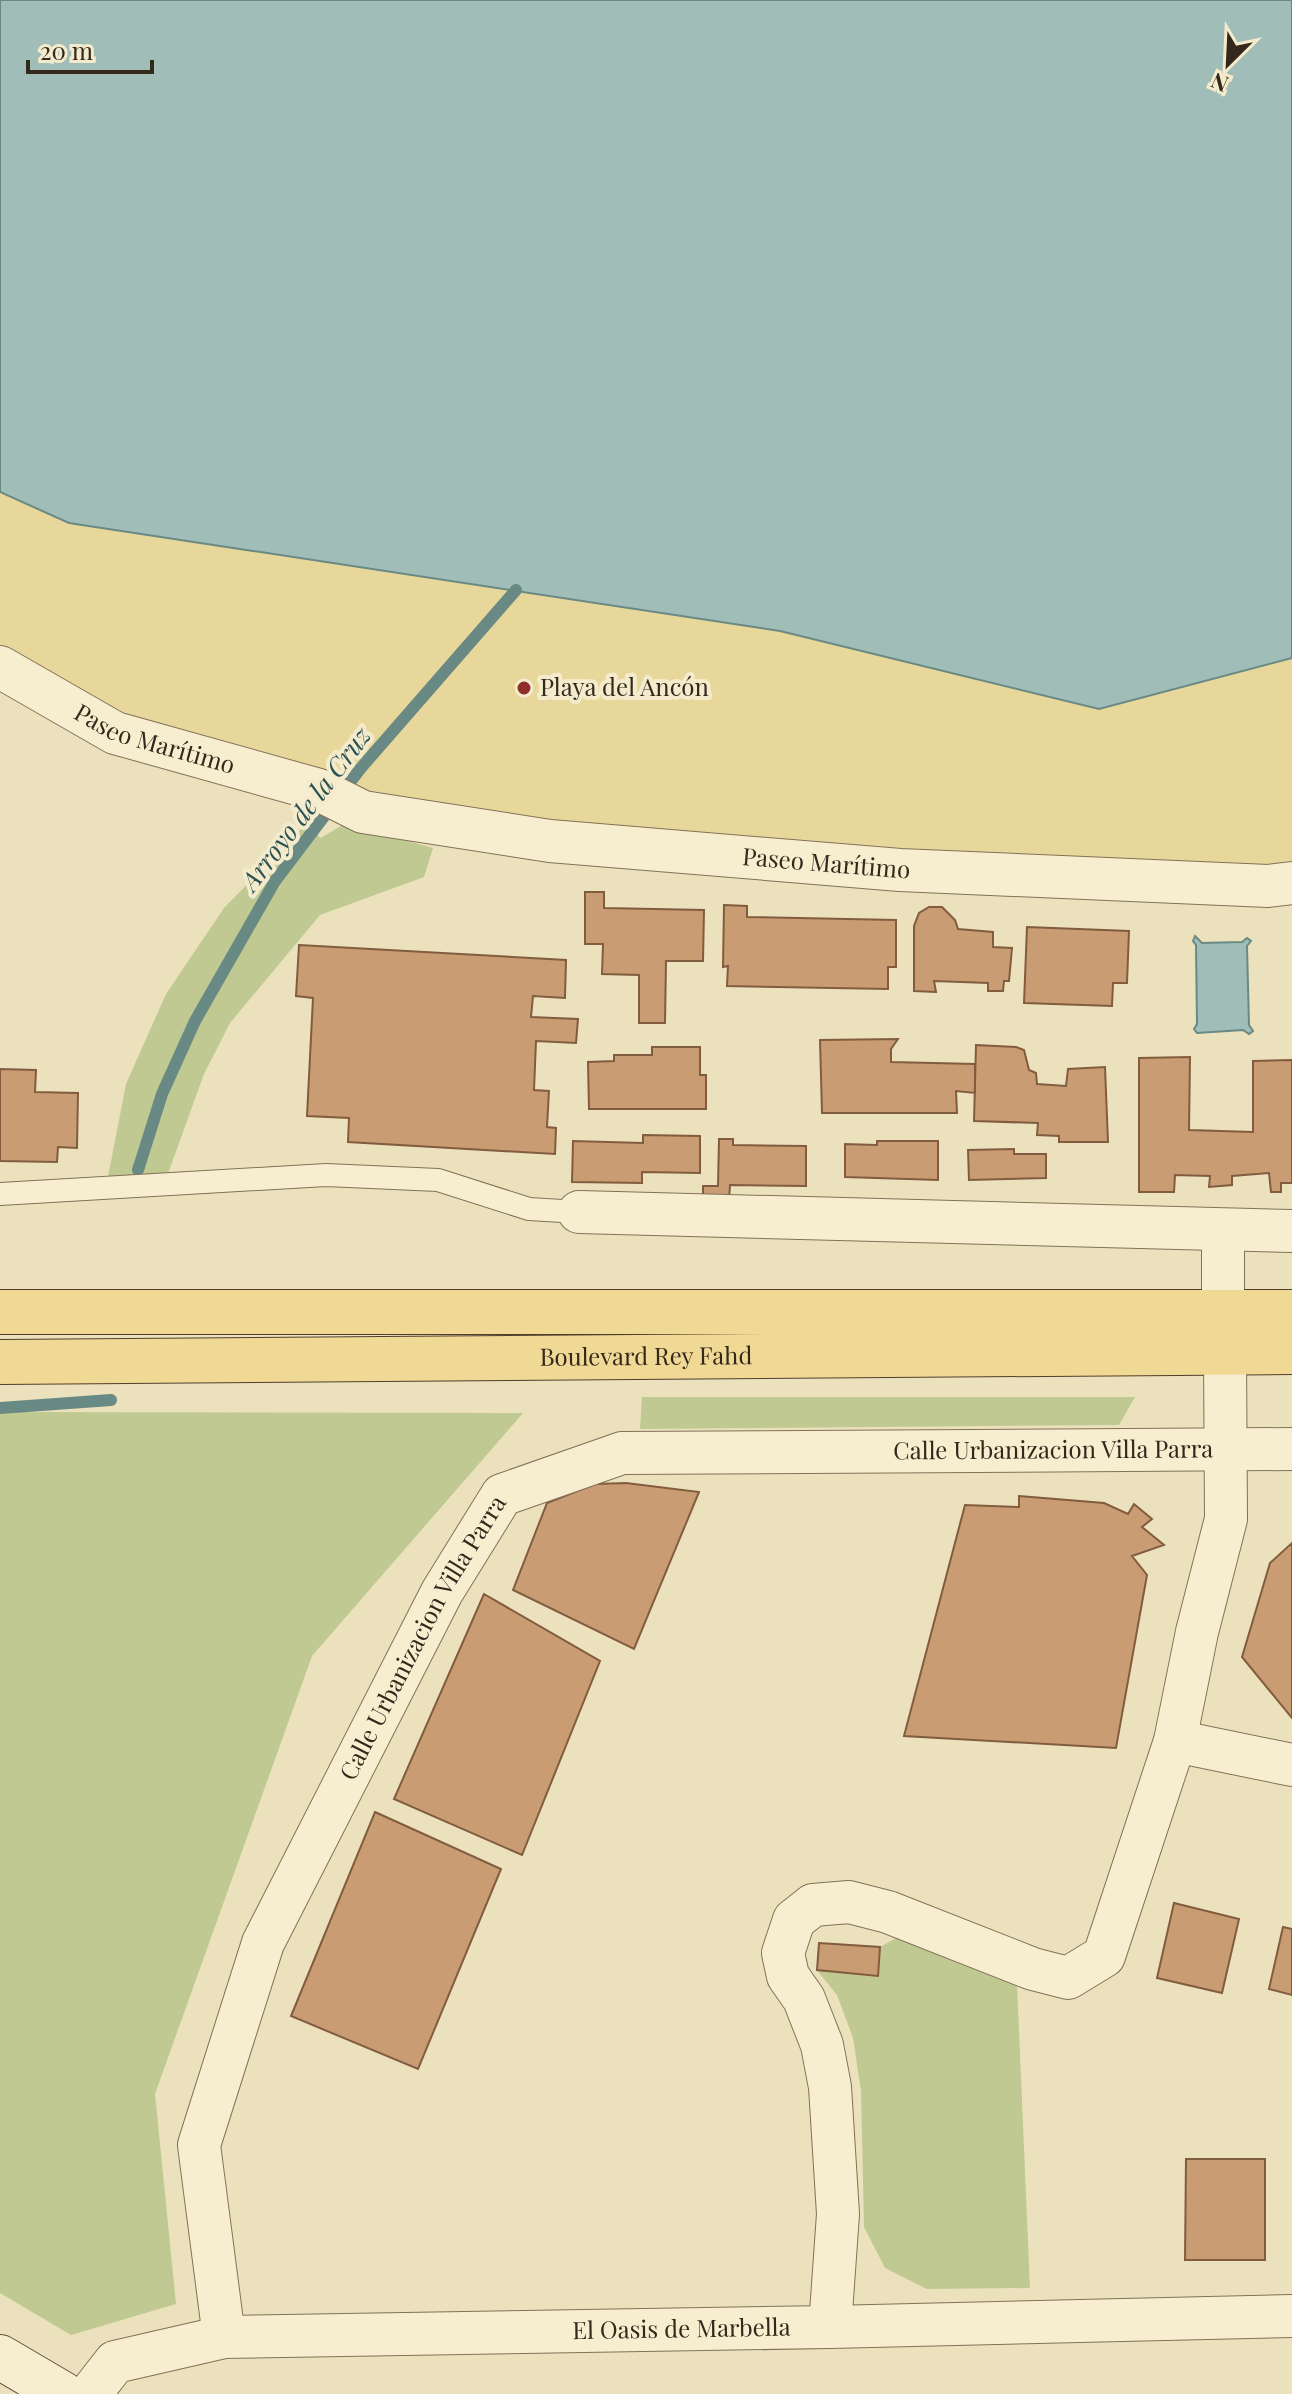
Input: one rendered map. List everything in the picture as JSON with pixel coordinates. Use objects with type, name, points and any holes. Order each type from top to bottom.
[{"type":"main road","name":"Boulevard Rey Fahd","points":[[0,1312],[1224,1332],[1292,1352]]},
{"type":"main road","name":"Boulevard Rey Fahd","points":[[0,1362],[1224,1332],[1292,1312]]},
{"type":"main road","points":[[0,2357],[63,2394]]},
{"type":"street","name":"Paseo Marítimo","points":[[0,667],[115,733],[319,790],[363,812],[550,841],[884,868],[1268,886],[1292,883]]},
{"type":"street","points":[[579,1212],[1292,1231]]},
{"type":"street","name":"Calle Urbanizacion Villa Parra","points":[[830,2327],[838,2214],[830,2087],[822,2045],[804,1999],[788,1976],[783,1953],[794,1920],[813,1905],[849,1902],[888,1912],[1033,1969],[1068,1978],[1104,1956],[1175,1741],[1197,1632],[1226,1519],[1223,1231]]},
{"type":"street","name":"Calle Urbanizacion Villa Parra","points":[[224,2337],[199,2145],[263,1943],[442,1592],[502,1495],[622,1453],[1292,1449]]},
{"type":"street","points":[[1175,1741],[1292,1765]]},
{"type":"street","name":"El Oasis de Marbella","points":[[90,2394],[115,2362],[224,2337],[1292,2316]]},
{"type":"lane","points":[[0,1194],[326,1175],[438,1180],[529,1209],[579,1212]]},
{"type":"green space","points":[[349,821],[433,848],[424,877],[320,915],[230,1023],[204,1074],[166,1179],[108,1177],[126,1084],[166,994],[224,908],[305,825],[321,838]]},
{"type":"green space","points":[[642,1397],[1135,1397],[1119,1425],[640,1429]]},
{"type":"green space","points":[[0,1412],[523,1413],[312,1656],[155,2094],[176,2304],[71,2335],[0,2293]]},
{"type":"green space","points":[[896,1938],[1017,1984],[1030,2288],[927,2289],[885,2268],[864,2227],[861,2091],[853,2038],[837,1995],[817,1970],[878,1976],[880,1947]]},
{"type":"sand","name":"Playa del Ancón","points":[[0,492],[69,523],[780,631],[1099,709],[1292,658],[1292,883],[363,812],[0,667]]},
{"type":"water","points":[[0,0],[1292,0],[1292,658],[1099,709],[780,631],[69,523],[0,492]]},
{"type":"water","points":[[1195,936],[1202,943],[1242,942],[1247,938],[1251,941],[1247,946],[1249,1025],[1253,1031],[1249,1034],[1243,1030],[1197,1033],[1194,1029],[1197,1024]]},
{"type":"building","points":[[585,892],[604,892],[604,908],[704,910],[703,961],[666,961],[665,1023],[639,1023],[639,975],[602,974],[603,944],[585,944]]},
{"type":"building","points":[[724,905],[747,906],[747,917],[896,920],[896,967],[888,967],[888,989],[727,986],[728,966],[723,967]]},
{"type":"building","points":[[929,907],[942,907],[955,920],[958,929],[993,932],[993,947],[1012,948],[1009,981],[1004,981],[1003,991],[988,991],[988,983],[934,981],[936,992],[914,991],[914,926],[919,913]]},
{"type":"building","points":[[1027,927],[1129,931],[1127,983],[1113,983],[1112,1006],[1024,1003]]},
{"type":"building","points":[[299,945],[566,960],[565,998],[533,996],[531,1017],[578,1019],[576,1043],[536,1041],[534,1090],[549,1091],[547,1127],[556,1128],[555,1154],[348,1142],[349,1118],[307,1116],[313,998],[296,996]]},
{"type":"building","points":[[898,1039],[891,1049],[891,1062],[975,1064],[975,1093],[956,1091],[957,1113],[822,1113],[820,1040]]},
{"type":"building","points":[[976,1045],[1024,1050],[1029,1070],[1036,1073],[1037,1084],[1066,1086],[1068,1069],[1105,1067],[1108,1142],[1059,1142],[1059,1136],[1037,1135],[1038,1123],[974,1121]]},
{"type":"building","points":[[652,1047],[700,1047],[700,1075],[706,1075],[706,1109],[589,1109],[588,1062],[614,1061],[614,1055],[652,1055]]},
{"type":"building","points":[[1190,1057],[1189,1130],[1253,1132],[1253,1061],[1292,1060],[1292,1183],[1281,1183],[1281,1192],[1271,1192],[1269,1173],[1232,1176],[1232,1185],[1209,1187],[1210,1176],[1175,1175],[1174,1192],[1139,1192],[1139,1058]]},
{"type":"building","points":[[0,1069],[36,1070],[35,1092],[78,1093],[77,1148],[58,1147],[57,1162],[0,1161]]},
{"type":"building","points":[[643,1135],[700,1136],[700,1173],[642,1172],[642,1183],[572,1182],[573,1141],[643,1143]]},
{"type":"building","points":[[719,1139],[733,1139],[733,1145],[806,1146],[806,1186],[730,1185],[729,1201],[703,1201],[703,1186],[718,1186]]},
{"type":"building","points":[[877,1141],[938,1141],[938,1180],[845,1177],[845,1144],[877,1145]]},
{"type":"building","points":[[1014,1149],[1014,1154],[1046,1154],[1046,1178],[969,1180],[968,1150]]},
{"type":"building","points":[[626,1483],[699,1492],[634,1649],[513,1590],[547,1503],[595,1484]]},
{"type":"building","points":[[1019,1496],[1104,1503],[1128,1514],[1134,1504],[1152,1519],[1142,1527],[1164,1545],[1132,1556],[1147,1575],[1116,1748],[904,1736],[965,1505],[1019,1507]]},
{"type":"building","points":[[1292,1543],[1292,1718],[1242,1657],[1270,1563]]},
{"type":"building","points":[[484,1594],[600,1661],[522,1855],[394,1799]]},
{"type":"building","points":[[375,1812],[501,1869],[418,2069],[291,2016]]},
{"type":"building","points":[[1174,1903],[1239,1919],[1222,1993],[1157,1978]]},
{"type":"building","points":[[1283,1927],[1292,1929],[1292,1995],[1269,1989]]},
{"type":"building","points":[[819,1943],[880,1947],[878,1976],[817,1970]]},
{"type":"building","points":[[1186,2159],[1265,2159],[1265,2260],[1185,2260]]},
{"type":"waterway","name":"Arroyo de la Cruz","points":[[138,1170],[162,1094],[195,1021],[275,881],[360,769],[516,590]]},
{"type":"waterway","name":"Arroyo de la Cruz","points":[[0,1408],[111,1400]]},
{"type":"place","name":"Playa del Ancón","points":[[524,688]]}]
